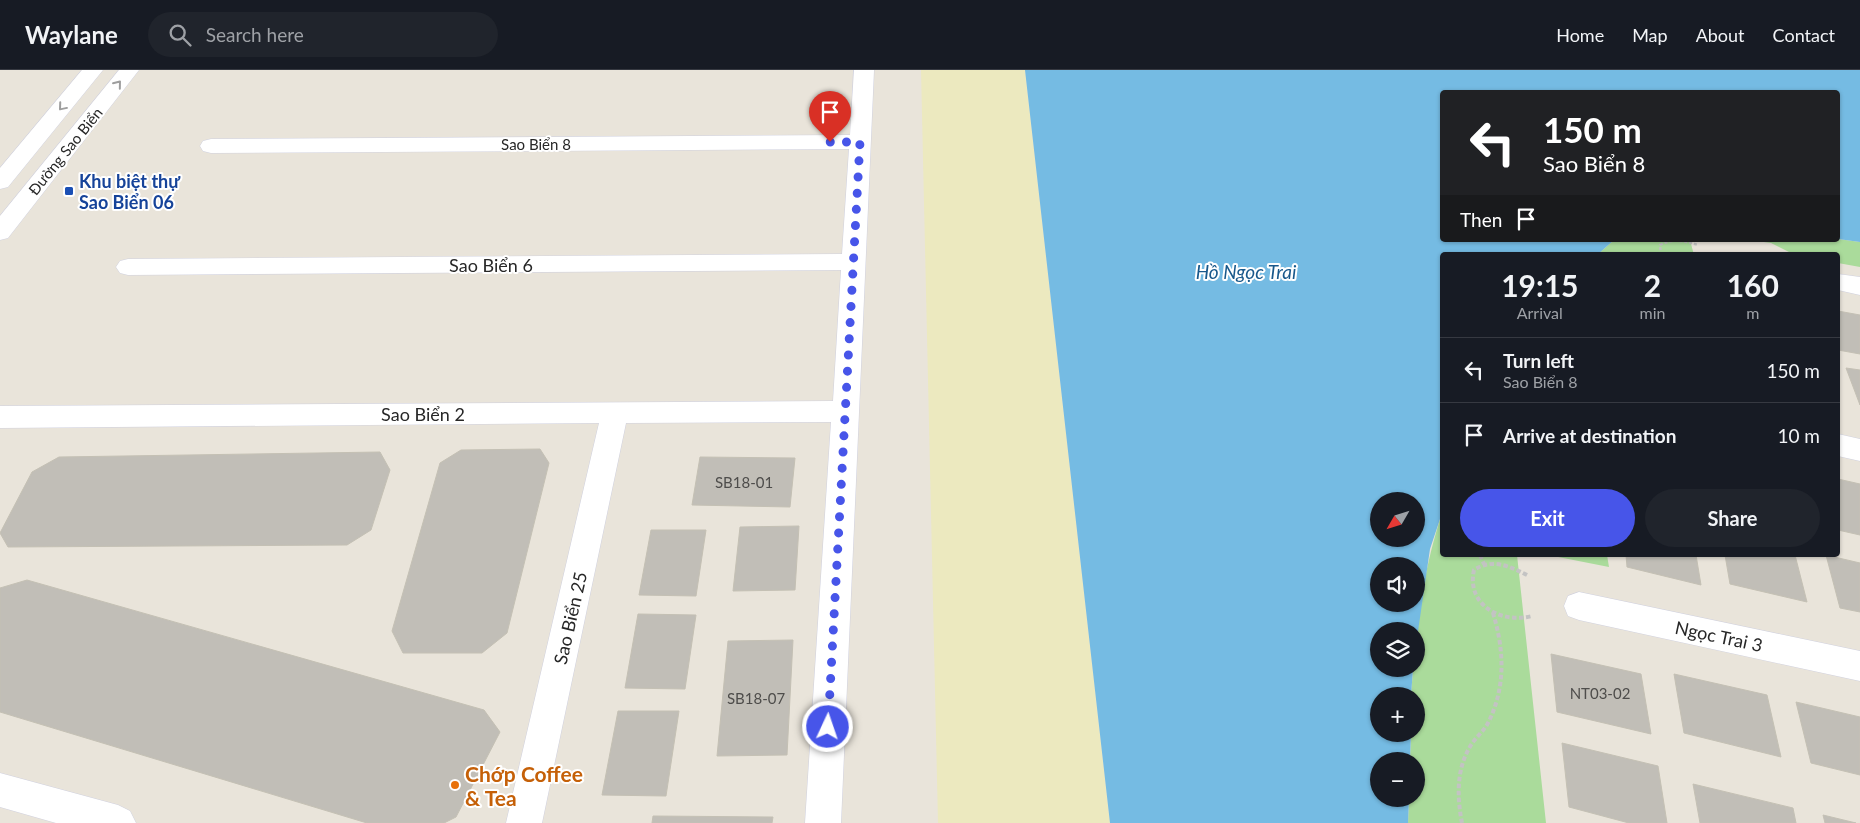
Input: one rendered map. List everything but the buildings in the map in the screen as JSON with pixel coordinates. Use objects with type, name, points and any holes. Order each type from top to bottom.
[{"type":"street","name":"Đường Sao Biển","points":[[0,182],[93,70]]},
{"type":"street","name":"Đường Sao Biển","points":[[0,232],[129,70]]},
{"type":"street","points":[[823,823],[864,70]]},
{"type":"street","name":"Sao Biển 8","points":[[211,146],[860,142]]},
{"type":"street","name":"Sao Biển 6","points":[[128,267],[854,262]]},
{"type":"street","points":[[1840,282],[1860,286]]},
{"type":"street","name":"Sao Biển 2","points":[[0,418],[846,411]]},
{"type":"street","name":"Sao Biển 25","points":[[524,823],[615,413]]},
{"type":"street","points":[[1840,446],[1860,450]]},
{"type":"street","name":"Ngọc Trai 3","points":[[1579,606],[1860,666]]},
{"type":"street","points":[[0,790],[118,823]]},
{"type":"path","points":[[1661,252],[1660,245],[1665,242]]},
{"type":"path","points":[[1686,242],[1698,244]]},
{"type":"path","points":[[1481,557],[1484,564]]},
{"type":"path","points":[[1528,575],[1493,562],[1484,564],[1474,570],[1470,587],[1476,598],[1493,613],[1510,619],[1532,616]]},
{"type":"path","points":[[1462,823],[1458,783],[1469,749],[1488,723],[1500,692],[1500,638],[1493,613]]},
{"type":"green space","points":[[1840,239],[1860,242],[1860,267],[1840,263],[1840,252],[1789,252],[1771,243],[1764,242],[1840,242]]},
{"type":"green space","points":[[1612,242],[1691,242],[1693,252],[1600,252]]},
{"type":"green space","points":[[1440,520],[1440,557],[1517,557],[1546,823],[1408,823],[1409,807],[1425,807],[1425,752],[1410,752],[1411,742],[1425,742],[1425,687],[1412,687],[1412,677],[1425,677],[1425,622],[1419,622],[1420,612],[1425,612],[1425,580]]},
{"type":"green space","points":[[1558,557],[1607,557],[1609,567]]},
{"type":"sand","points":[[921,70],[1025,70],[1110,823],[938,823]]},
{"type":"water","name":"Hồ Ngọc Trai","points":[[1025,70],[1860,70],[1860,242],[1840,239],[1840,90],[1440,90],[1440,242],[1612,242],[1600,252],[1440,252],[1440,519],[1430,549],[1425,583],[1425,557],[1370,557],[1370,612],[1421,612],[1419,622],[1370,622],[1370,677],[1412,677],[1412,687],[1370,687],[1370,742],[1411,742],[1410,752],[1370,752],[1370,807],[1409,807],[1408,823],[1110,823]]},
{"type":"place","name":"Khu biệt thự Sao Biển 06","points":[[69,191]]},
{"type":"place","name":"Chớp Coffee & Tea","points":[[455,785]]},
{"type":"route","points":[[828,727],[860,142],[830,142]]}]
